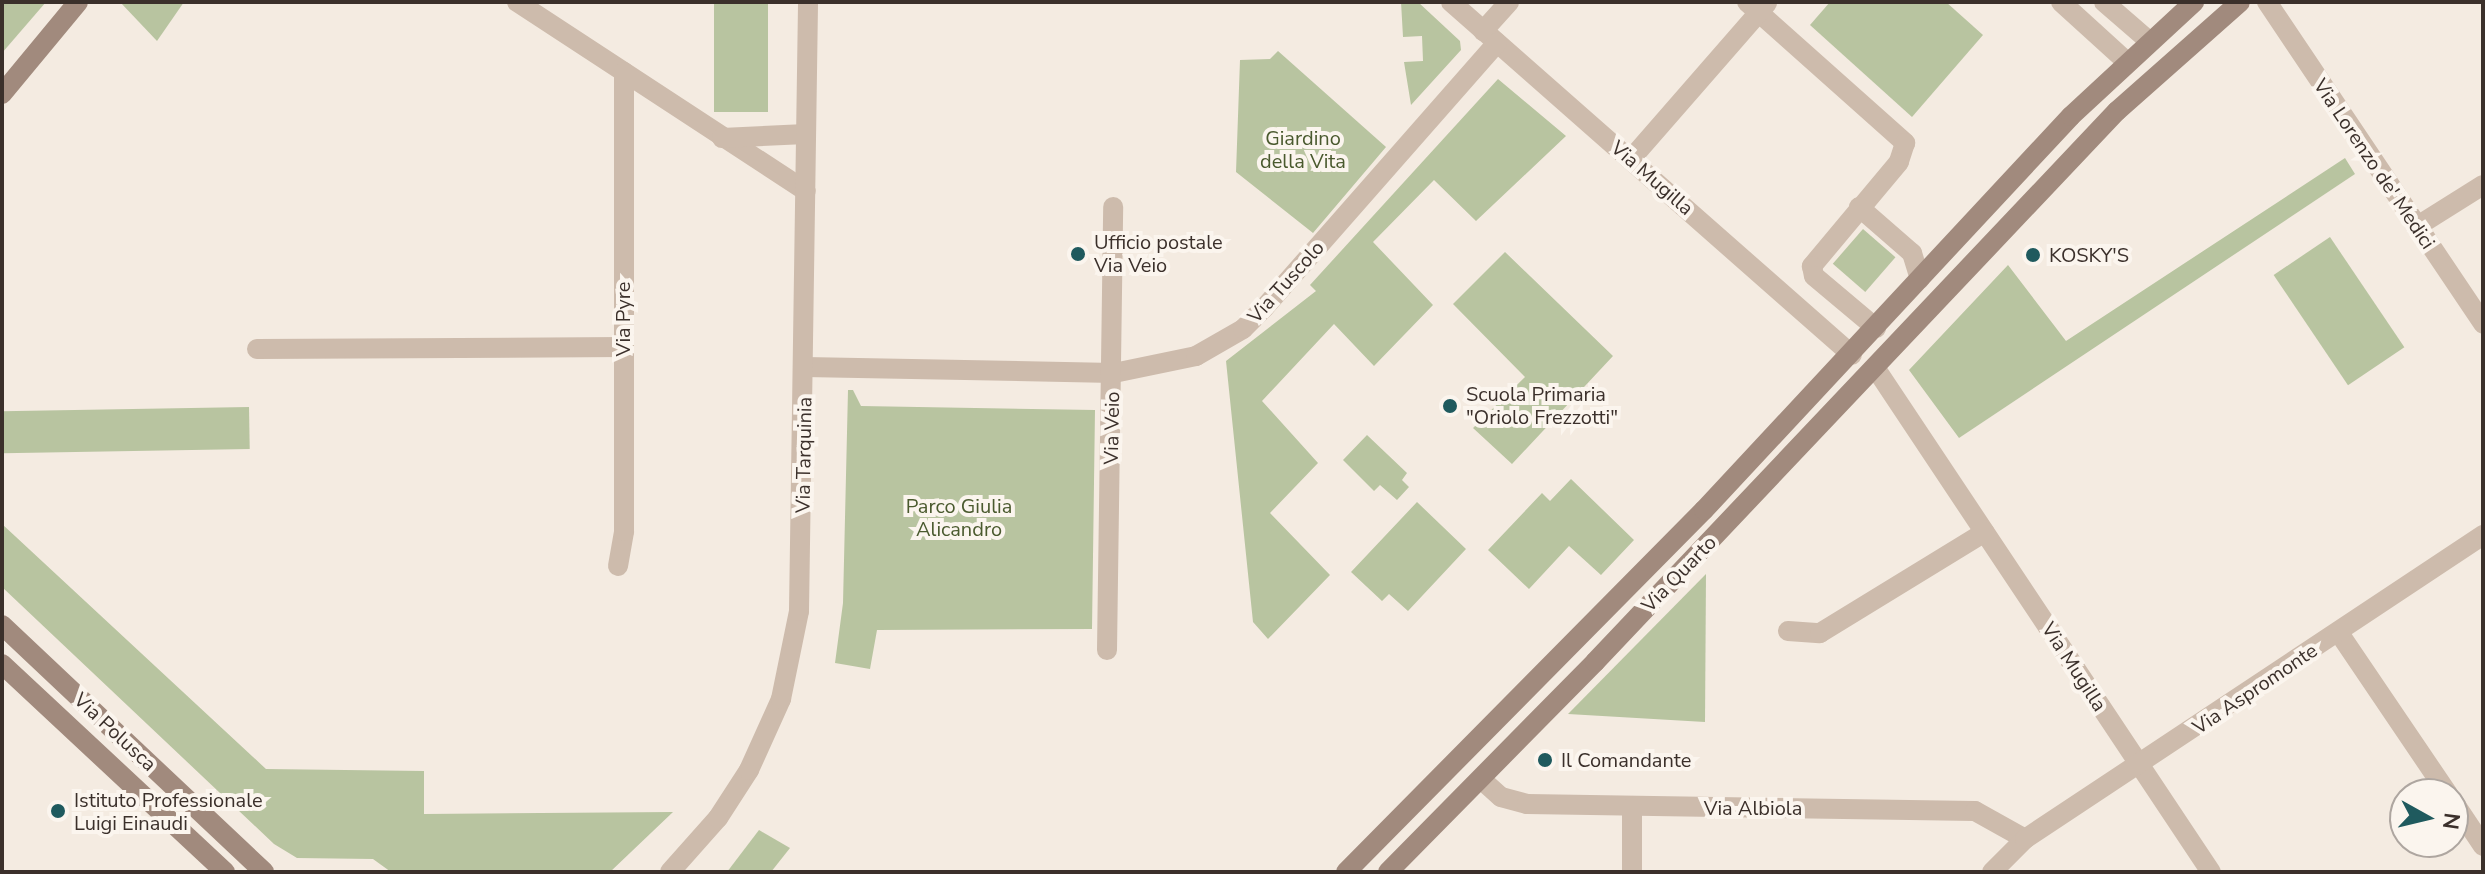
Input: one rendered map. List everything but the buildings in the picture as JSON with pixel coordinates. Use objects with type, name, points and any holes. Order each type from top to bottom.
[{"type":"street","points":[[2,94],[78,2]]},
{"type":"street","points":[[517,2],[806,191]]},
{"type":"street","name":"Via Tarquinia","points":[[670,872],[718,818],[749,770],[781,699],[803,575],[808,2]]},
{"type":"street","name":"Via Mugilla","points":[[1451,2],[1852,355]]},
{"type":"street","name":"Via Tuscolo","points":[[805,367],[1114,373],[1196,356],[1243,329],[1490,37],[1509,2]]},
{"type":"street","points":[[2061,2],[2148,83]]},
{"type":"street","points":[[2104,2],[2170,62]]},
{"type":"street","name":"Via Quarto","points":[[1346,872],[1461,758],[1852,355],[1920,279],[2127,62],[2194,2]]},
{"type":"street","name":"Via Quarto","points":[[1388,872],[1482,780],[1876,369],[2060,168],[2170,62],[2240,2]]},
{"type":"street","name":"Via Lorenzo de' Medici","points":[[2267,2],[2483,324]]},
{"type":"street","points":[[1631,159],[1758,5],[1905,143],[1899,162],[1815,259],[1811,271],[1876,328],[1876,369]]},
{"type":"street","name":"Via Pyre","points":[[618,566],[624,531],[624,72]]},
{"type":"street","points":[[722,138],[806,134]]},
{"type":"street","points":[[2416,227],[2483,185]]},
{"type":"street","name":"Via Veio","points":[[1107,650],[1114,373],[1113,207]]},
{"type":"street","points":[[1859,207],[1912,253],[1920,279]]},
{"type":"street","points":[[257,349],[623,347]]},
{"type":"street","points":[[1852,355],[1876,369]]},
{"type":"street","name":"Via Mugilla","points":[[1876,369],[2211,872]]},
{"type":"street","points":[[1788,631],[1820,633],[1985,532]]},
{"type":"street","name":"Via Aspromonte","points":[[1992,872],[2025,839],[2483,535]]},
{"type":"street","name":"Via Polusca","points":[[2,625],[264,872]]},
{"type":"street","points":[[2339,633],[2437,778]]},
{"type":"street","name":"Via Polusca","points":[[2,664],[225,872]]},
{"type":"street","points":[[1461,758],[1482,780]]},
{"type":"street","name":"Via Albiola","points":[[1482,780],[1513,802],[1632,807],[1955,810],[1994,817],[2025,839]]},
{"type":"street","points":[[1632,807],[1632,872]]},
{"type":"street","points":[[2469,825],[2483,846]]},
{"type":"green space","points":[[2,2],[46,2],[2,53]]},
{"type":"green space","points":[[120,2],[184,2],[157,41]]},
{"type":"green space","points":[[714,2],[768,2],[768,112],[714,112]]},
{"type":"green space","points":[[1401,2],[1418,2],[1460,41],[1461,50],[1411,105],[1404,62],[1423,61],[1422,36],[1403,37]]},
{"type":"green space","points":[[1830,2],[1946,2],[1983,35],[1912,117],[1810,25]]},
{"type":"green space","name":"Giardino della Vita","points":[[1278,51],[1386,147],[1313,233],[1236,172],[1240,60],[1270,59]]},
{"type":"green space","points":[[1498,79],[1566,136],[1476,221],[1434,180],[1373,242],[1433,305],[1374,366],[1334,324],[1262,401],[1318,463],[1270,513],[1330,575],[1268,639],[1253,622],[1226,361],[1316,291],[1310,285]]},
{"type":"green space","points":[[2345,158],[2355,174],[1959,438],[1909,370],[2008,265],[2066,341]]},
{"type":"green space","points":[[1863,229],[1895,257],[1865,292],[1833,264]]},
{"type":"green space","points":[[2330,237],[2404,347],[2348,385],[2274,275]]},
{"type":"green space","points":[[1505,252],[1613,356],[1512,464],[1473,428],[1525,377],[1453,304]]},
{"type":"green space","name":"Parco Giulia Alicandro","points":[[848,390],[853,390],[861,406],[1095,410],[1092,629],[877,630],[870,669],[835,663],[843,603]]},
{"type":"green space","points":[[249,407],[250,449],[3,453],[2,411]]},
{"type":"green space","points":[[1367,435],[1407,473],[1402,480],[1409,487],[1397,500],[1380,485],[1374,491],[1343,460]]},
{"type":"green space","points":[[1571,479],[1634,540],[1601,575],[1569,546],[1529,589],[1488,550],[1542,493],[1550,501]]},
{"type":"green space","points":[[1417,502],[1466,549],[1408,611],[1389,594],[1382,601],[1351,572]]},
{"type":"green space","points":[[2,524],[266,769],[424,771],[424,814],[673,812],[610,872],[391,872],[373,859],[297,858],[274,844],[2,587]]},
{"type":"green space","points":[[1706,574],[1705,722],[1568,714]]},
{"type":"green space","points":[[759,830],[790,848],[771,872],[727,872]]},
{"type":"place","name":"Ufficio postale Via Veio","points":[[1078,254]]},
{"type":"place","name":"KOSKY'S","points":[[2033,255]]},
{"type":"place","name":"Scuola Primaria \"Oriolo Frezzotti\"","points":[[1450,406]]},
{"type":"place","name":"Il Comandante","points":[[1545,760]]},
{"type":"place","name":"Istituto Professionale Luigi Einaudi","points":[[58,811]]}]
